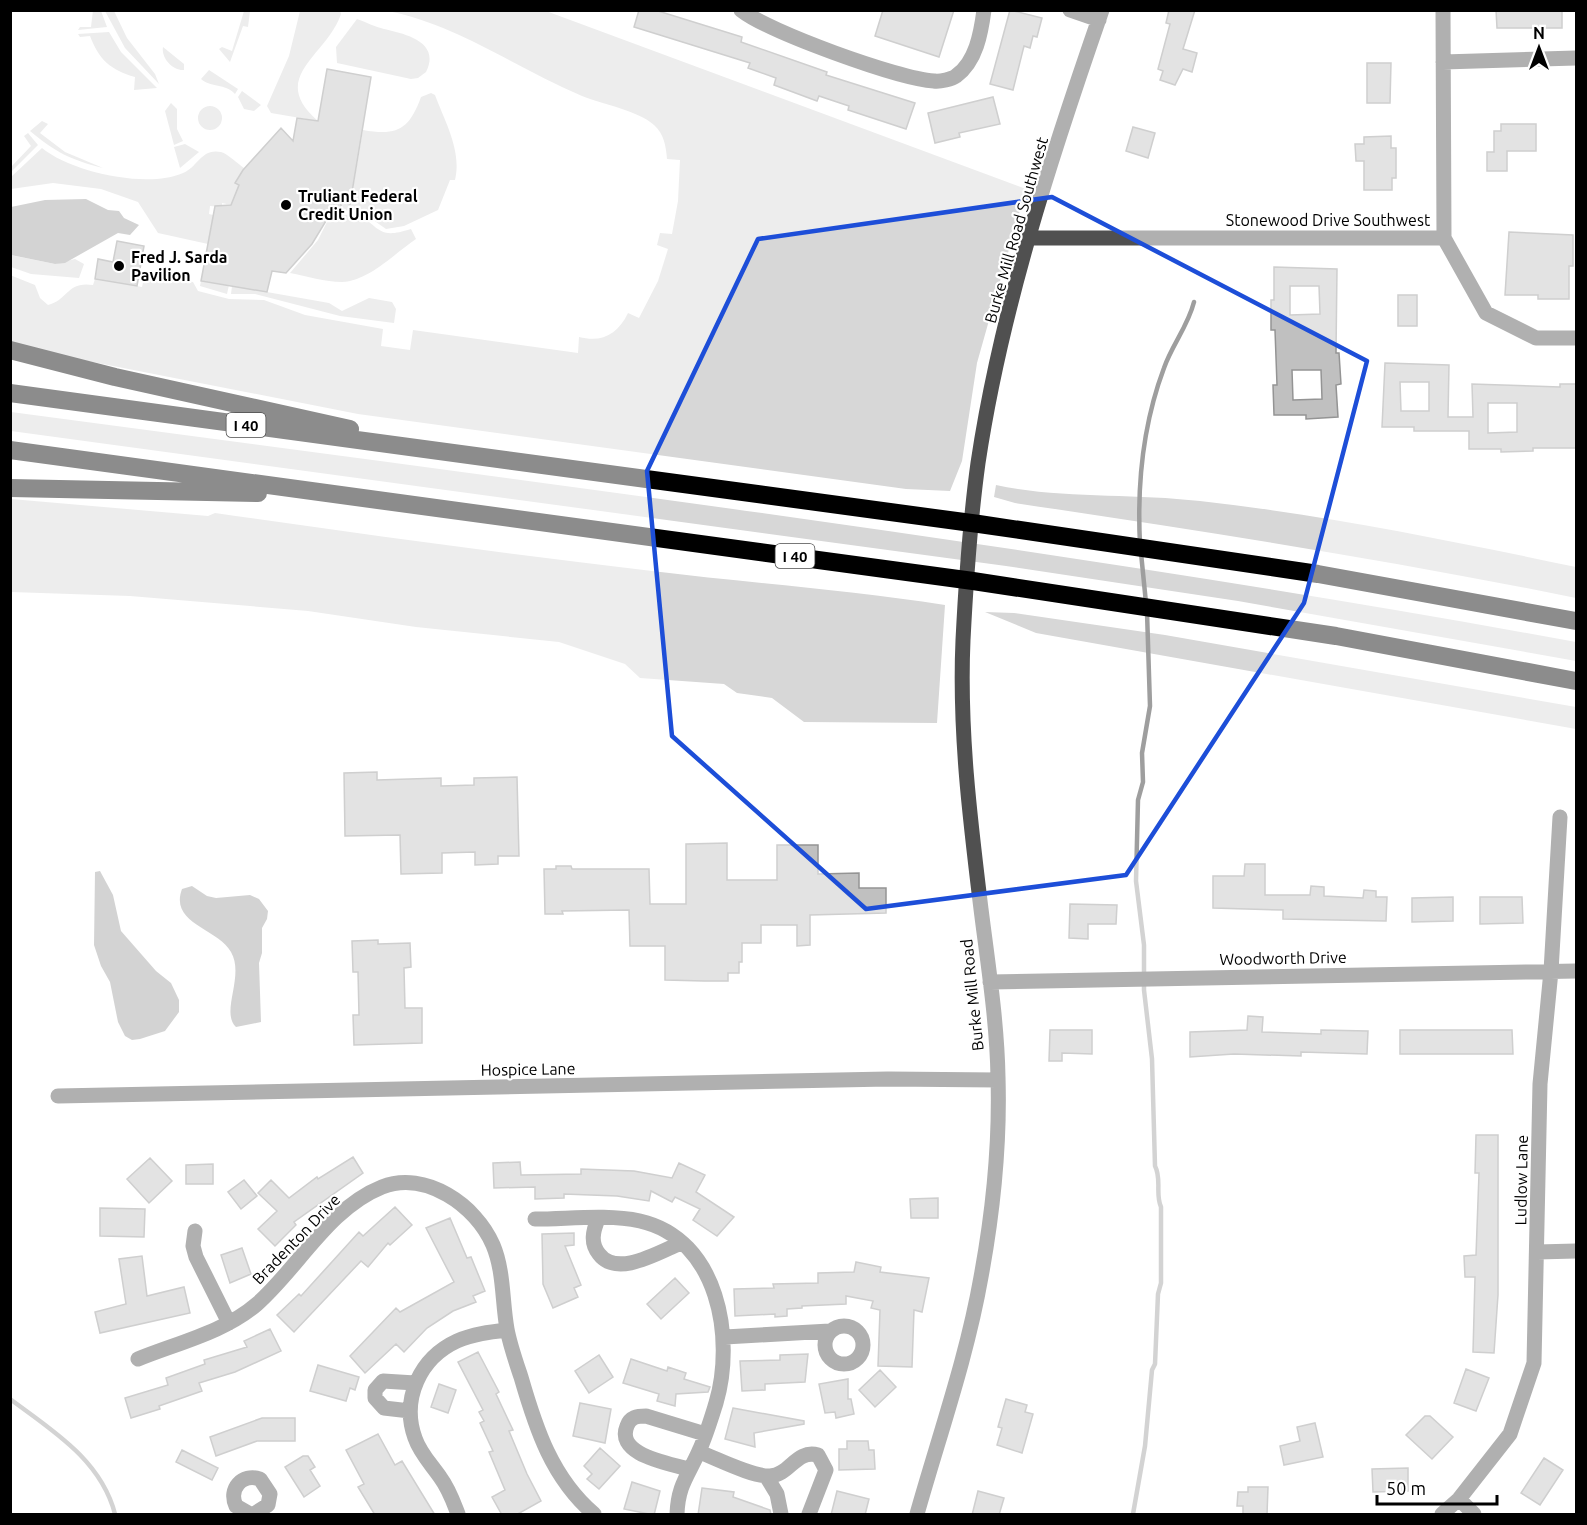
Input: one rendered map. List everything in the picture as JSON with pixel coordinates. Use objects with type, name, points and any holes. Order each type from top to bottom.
[{"type":"highway","points":[[10,350],[115,377],[481,457]]},
{"type":"highway","name":"I 40","points":[[10,393],[1048,534],[1318,574],[1576,621]]},
{"type":"highway","name":"I 40","points":[[10,450],[984,582],[1336,636],[1576,681]]},
{"type":"highway","points":[[10,488],[348,495]]},
{"type":"street","points":[[741,10],[788,34],[884,70],[935,81],[955,78],[970,61],[980,33],[984,10]]},
{"type":"street","points":[[1070,10],[1100,15]]},
{"type":"street","points":[[1443,10],[1444,238]]},
{"type":"street","name":"Burke Mill Road Southwest","points":[[978,463],[999,356],[1029,238],[1100,15]]},
{"type":"street","points":[[1443,62],[1576,58]]},
{"type":"street","name":"Stonewood Drive Southwest","points":[[1029,238],[1444,238],[1486,313],[1536,338],[1576,338]]},
{"type":"street","name":"Burke Mill Road","points":[[917,1515],[982,1276],[995,1166],[998,1080],[990,982],[965,761],[962,701],[963,639],[978,463]]},
{"type":"street","name":"Ludlow Lane","points":[[1442,1515],[1459,1499],[1510,1434],[1534,1362],[1540,1084],[1551,971],[1560,817]]},
{"type":"street","name":"Woodworth Drive","points":[[990,982],[1576,971]]},
{"type":"street","name":"Hospice Lane","points":[[58,1096],[888,1079],[998,1080]]},
{"type":"street","name":"Bradenton Drive","points":[[138,1359],[229,1323],[256,1305],[337,1218],[371,1192],[399,1183],[435,1188],[465,1209],[485,1231],[499,1264],[507,1330],[541,1442],[565,1485],[594,1515]]},
{"type":"street","points":[[535,1219],[641,1221],[661,1229],[681,1244],[701,1265],[711,1284],[724,1337],[723,1370],[699,1452],[688,1469],[677,1501],[677,1515]]},
{"type":"street","points":[[598,1219],[593,1238],[596,1251],[602,1259],[613,1265],[628,1263],[681,1244]]},
{"type":"street","points":[[195,1231],[193,1246],[196,1257],[229,1323]]},
{"type":"street","points":[[1537,1252],[1576,1251]]},
{"type":"street","points":[[458,1515],[451,1494],[415,1438],[410,1411],[415,1383],[430,1362],[446,1347],[480,1334],[507,1330]]},
{"type":"street","points":[[724,1337],[830,1331]]},
{"type":"street","points":[[410,1411],[384,1408],[375,1398],[375,1390],[383,1381],[415,1383]]},
{"type":"street","points":[[688,1469],[633,1450],[624,1431],[628,1422],[636,1416],[646,1416],[705,1434]]},
{"type":"street","points":[[699,1452],[766,1476],[784,1471],[801,1456],[809,1453],[818,1455],[826,1470],[810,1515]]},
{"type":"street","points":[[766,1476],[777,1494],[781,1515]]},
{"type":"street","points":[[1459,1499],[1474,1515]]},
{"type":"highlighted area","points":[[1052,197],[1367,361],[1304,603],[1126,875],[866,909],[672,736],[647,471],[758,239]]},
{"type":"shaded area","points":[[93,10],[101,11],[107,27],[78,30],[80,27],[91,27]]},
{"type":"shaded area","points":[[105,11],[114,11],[127,38],[155,74],[159,84],[125,48]]},
{"type":"shaded area","points":[[244,11],[250,11],[248,27],[243,26],[230,62],[219,49],[222,47],[232,51]]},
{"type":"shaded area","points":[[300,11],[340,11],[341,14],[334,29],[305,67],[299,79],[298,92],[304,105],[318,121],[271,113],[267,106],[289,56]]},
{"type":"shaded area","points":[[388,11],[546,11],[1026,189],[977,363],[962,461],[950,491],[906,489],[358,414],[11,346],[10,275],[35,285],[40,298],[48,305],[55,303],[73,288],[93,285],[95,279],[142,287],[145,273],[193,282],[198,291],[229,299],[264,300],[305,315],[383,329],[381,346],[410,350],[413,330],[578,353],[579,337],[602,338],[614,331],[628,313],[639,318],[658,281],[668,249],[657,245],[660,233],[672,234],[678,201],[680,160],[667,159],[664,140],[660,132],[654,125],[639,116],[582,96],[439,26]]},
{"type":"shaded area","points":[[357,19],[419,41],[429,53],[426,72],[418,78],[411,79],[337,63],[336,47]]},
{"type":"shaded area","points":[[109,32],[121,52],[157,88],[134,90],[135,77],[107,63],[97,52],[90,36],[80,37],[78,34]]},
{"type":"shaded area","points":[[163,47],[184,64],[184,70],[169,63],[164,55]]},
{"type":"shaded area","points":[[209,70],[238,89],[235,94],[227,88],[209,84],[201,79]]},
{"type":"shaded area","points":[[242,91],[261,105],[254,111],[244,109],[238,97]]},
{"type":"shaded area","points":[[431,93],[435,95],[448,126],[457,169],[455,180],[450,180],[438,210],[404,226],[386,229],[359,210],[337,211],[341,202],[354,204],[355,195],[352,194],[363,130],[385,132],[400,128],[412,117],[421,97]]},
{"type":"shaded area","points":[[171,103],[177,109],[177,129],[183,141],[174,145],[165,111]]},
{"type":"shaded area","points":[[210,106],[219,109],[222,118],[219,127],[210,130],[201,127],[198,118],[201,109]]},
{"type":"shaded area","points":[[42,121],[48,124],[40,133],[65,152],[103,168],[82,162],[47,145],[30,131]]},
{"type":"shaded area","points":[[28,133],[38,145],[11,172],[11,167],[31,146],[24,136]]},
{"type":"shaded area","points":[[185,144],[199,152],[180,168],[174,147]]},
{"type":"shaded area","points":[[42,148],[55,157],[90,171],[130,178],[168,178],[183,173],[204,155],[214,152],[224,153],[244,168],[235,183],[239,186],[231,205],[222,203],[222,207],[210,206],[209,214],[213,215],[208,244],[158,233],[138,202],[101,189],[53,183],[11,189],[11,177]]},
{"type":"shaded area","points":[[86,199],[108,210],[119,211],[124,218],[139,225],[130,235],[118,233],[65,263],[55,264],[11,255],[11,207],[45,200]]},
{"type":"shaded area","points":[[357,214],[385,233],[411,229],[416,239],[372,272],[352,280],[329,281],[290,273],[318,240],[330,216]]},
{"type":"shaded area","points":[[10,255],[55,264],[75,259],[84,264],[79,278],[31,274],[11,267]]},
{"type":"shaded area","points":[[201,281],[229,285],[227,294],[200,286]]},
{"type":"shaded area","points":[[232,286],[329,303],[342,311],[369,298],[392,302],[396,309],[394,323],[340,316],[255,294],[231,294]]},
{"type":"shaded area","points":[[11,412],[599,490],[1186,576],[1576,642],[1576,661],[1238,601],[1006,566],[11,431]]},
{"type":"shaded area","points":[[996,485],[1046,492],[1200,501],[1342,521],[1436,538],[1576,567],[1576,598],[1296,547],[1015,503],[994,497]]},
{"type":"shaded area","points":[[11,499],[208,516],[215,513],[543,558],[945,605],[937,723],[804,722],[772,698],[737,693],[724,684],[640,678],[625,664],[559,642],[416,627],[308,611],[130,596],[11,592]]},
{"type":"shaded area","points":[[985,612],[1014,613],[1165,635],[1576,707],[1576,729],[1036,633]]},
{"type":"shaded area","points":[[100,871],[113,895],[121,931],[156,971],[171,983],[179,1000],[179,1012],[165,1031],[132,1040],[125,1036],[118,1022],[110,982],[101,966],[94,945],[95,872]]},
{"type":"shaded area","points":[[192,886],[207,896],[216,898],[250,895],[259,899],[268,911],[262,928],[262,953],[259,963],[261,1022],[236,1027],[232,1020],[230,1012],[235,982],[235,961],[225,944],[188,918],[182,910],[180,901],[182,889]]},
{"type":"building","points":[[639,10],[655,10],[742,37],[741,42],[827,72],[826,75],[915,103],[906,129],[848,110],[849,106],[819,96],[817,101],[774,85],[776,78],[748,68],[750,63],[634,27]]},
{"type":"building","points":[[883,10],[954,10],[939,57],[875,36]]},
{"type":"building","points":[[1010,10],[1042,18],[1037,37],[1033,36],[1030,48],[1024,46],[1013,90],[990,84]]},
{"type":"building","points":[[1169,10],[1195,10],[1183,49],[1197,53],[1192,72],[1183,69],[1175,85],[1160,80],[1163,71],[1158,69],[1170,24],[1166,23]]},
{"type":"building","points":[[1496,10],[1562,10],[1562,28],[1497,28]]},
{"type":"building","points":[[1367,63],[1391,63],[1390,103],[1367,103]]},
{"type":"building","name":"Truliant Federal Credit Union","points":[[327,69],[371,77],[350,204],[341,202],[341,207],[335,206],[312,244],[286,273],[272,271],[267,292],[201,281],[215,206],[231,205],[239,185],[235,183],[243,170],[281,128],[293,141],[297,118],[318,121]]},
{"type":"building","points":[[993,97],[1000,124],[959,133],[960,137],[935,143],[928,113]]},
{"type":"building","points":[[1501,124],[1536,124],[1536,151],[1507,151],[1507,171],[1487,171],[1487,152],[1494,152],[1494,131],[1501,131]]},
{"type":"building","points":[[1133,127],[1155,133],[1148,158],[1126,151]]},
{"type":"building","points":[[1391,136],[1391,148],[1396,148],[1396,178],[1392,178],[1392,190],[1364,190],[1364,161],[1356,161],[1355,144],[1364,144],[1364,137]]},
{"type":"building","points":[[1509,232],[1573,235],[1573,266],[1569,266],[1569,299],[1538,299],[1538,295],[1505,295]]},
{"type":"building","name":"Fred J. Sarda Pavilion","points":[[117,241],[144,246],[137,286],[95,279],[98,259],[113,262]]},
{"type":"building","points":[[1274,267],[1337,269],[1336,353],[1339,353],[1341,384],[1336,385],[1338,417],[1306,419],[1306,415],[1274,415],[1273,385],[1277,385],[1275,330],[1271,330],[1271,300],[1274,300]],"holes":[[[1290,286],[1319,286],[1320,314],[1290,315]],[[1292,370],[1321,370],[1322,399],[1293,400]]]},
{"type":"building","points":[[1398,295],[1417,295],[1417,326],[1398,326]]},
{"type":"building","points":[[1385,363],[1449,365],[1448,417],[1473,417],[1472,384],[1560,387],[1560,384],[1576,384],[1576,448],[1533,448],[1533,451],[1501,452],[1501,449],[1469,449],[1469,431],[1414,431],[1414,427],[1382,427]],"holes":[[[1400,382],[1429,382],[1429,411],[1401,411]],[[1488,403],[1517,403],[1517,432],[1488,433]]]},
{"type":"building","points":[[377,772],[377,780],[441,778],[441,786],[474,785],[474,778],[517,777],[519,856],[498,856],[498,864],[475,865],[475,852],[442,853],[442,873],[401,874],[400,835],[345,836],[344,773]]},
{"type":"building","points":[[727,843],[727,880],[777,880],[777,845],[818,845],[818,874],[859,873],[859,888],[886,888],[886,913],[810,915],[810,945],[797,946],[797,925],[761,925],[761,943],[742,943],[742,962],[739,962],[739,973],[728,973],[728,981],[665,980],[665,946],[630,946],[629,910],[562,911],[563,914],[545,914],[544,869],[571,866],[572,869],[649,869],[650,904],[686,904],[686,844]]},
{"type":"building","points":[[1245,864],[1265,864],[1265,895],[1310,895],[1311,886],[1324,887],[1324,896],[1363,898],[1364,890],[1376,891],[1376,897],[1387,897],[1386,921],[1283,919],[1283,910],[1213,908],[1213,876],[1244,876]]},
{"type":"building","points":[[1453,897],[1453,921],[1412,922],[1412,898]]},
{"type":"building","points":[[1480,897],[1522,897],[1523,923],[1480,924]]},
{"type":"building","points":[[1070,904],[1117,905],[1116,924],[1088,924],[1088,939],[1069,938]]},
{"type":"building","points":[[378,940],[378,944],[410,943],[411,967],[404,968],[405,1008],[422,1008],[422,1043],[354,1045],[353,1015],[359,1015],[358,972],[353,972],[352,941]]},
{"type":"building","points":[[1248,1016],[1263,1017],[1262,1032],[1321,1034],[1321,1030],[1368,1031],[1367,1054],[1301,1052],[1301,1056],[1234,1054],[1190,1057],[1190,1032],[1247,1030]]},
{"type":"building","points":[[1050,1030],[1092,1030],[1092,1054],[1062,1053],[1062,1061],[1049,1061]]},
{"type":"building","points":[[1400,1030],[1512,1030],[1513,1054],[1400,1054]]},
{"type":"building","points":[[1476,1135],[1498,1135],[1498,1295],[1494,1353],[1473,1352],[1475,1277],[1465,1277],[1464,1256],[1476,1255],[1479,1173],[1475,1173]]},
{"type":"building","points":[[353,1157],[363,1173],[294,1222],[296,1225],[275,1246],[258,1229],[277,1211],[258,1193],[271,1180],[289,1198],[317,1177],[318,1179]]},
{"type":"building","points":[[150,1158],[172,1181],[149,1203],[127,1179]]},
{"type":"building","points":[[520,1162],[521,1175],[581,1174],[581,1169],[634,1171],[672,1178],[679,1163],[705,1175],[696,1192],[734,1217],[717,1236],[693,1220],[700,1209],[675,1197],[672,1202],[651,1191],[649,1201],[617,1196],[564,1194],[564,1198],[535,1199],[535,1187],[494,1188],[493,1163]]},
{"type":"building","points":[[213,1164],[213,1184],[186,1184],[186,1165]]},
{"type":"building","points":[[244,1180],[257,1196],[241,1209],[228,1192]]},
{"type":"building","points":[[938,1198],[938,1218],[911,1218],[910,1199]]},
{"type":"building","points":[[395,1207],[412,1225],[390,1245],[388,1243],[368,1267],[361,1261],[294,1332],[277,1315],[299,1294],[301,1296],[359,1232],[363,1236]]},
{"type":"building","points":[[100,1208],[145,1209],[144,1237],[100,1236]]},
{"type":"building","points":[[450,1218],[467,1258],[471,1257],[485,1291],[473,1296],[476,1302],[453,1311],[427,1328],[404,1352],[396,1344],[365,1373],[350,1356],[396,1308],[400,1312],[454,1282],[426,1228]]},
{"type":"building","points":[[574,1233],[574,1245],[565,1246],[581,1285],[574,1288],[578,1297],[553,1308],[543,1284],[542,1234]]},
{"type":"building","points":[[242,1248],[251,1274],[230,1283],[221,1255]]},
{"type":"building","points":[[142,1256],[147,1296],[184,1287],[190,1313],[100,1333],[95,1312],[126,1304],[119,1259]]},
{"type":"building","points":[[856,1262],[881,1267],[880,1272],[929,1278],[922,1312],[914,1310],[912,1367],[878,1366],[880,1310],[871,1308],[873,1301],[846,1296],[846,1304],[787,1309],[787,1316],[775,1317],[775,1314],[735,1316],[734,1289],[774,1288],[773,1284],[818,1283],[818,1273],[854,1272]]},
{"type":"building","points":[[675,1278],[689,1293],[661,1319],[647,1304]]},
{"type":"building","points":[[270,1329],[281,1351],[235,1372],[199,1383],[202,1391],[159,1406],[160,1409],[131,1418],[125,1398],[168,1385],[166,1378],[205,1364],[204,1360],[247,1347],[244,1341]]},
{"type":"building","points":[[478,1352],[499,1392],[496,1394],[513,1430],[509,1431],[541,1501],[516,1515],[502,1515],[492,1497],[505,1490],[489,1452],[493,1451],[480,1423],[484,1421],[479,1412],[483,1410],[458,1362]]},
{"type":"building","points":[[808,1354],[805,1382],[765,1384],[765,1390],[742,1391],[740,1361],[780,1360],[780,1355]]},
{"type":"building","points":[[599,1355],[613,1377],[589,1393],[575,1371]]},
{"type":"building","points":[[631,1359],[667,1371],[668,1367],[686,1373],[684,1379],[710,1387],[708,1392],[676,1394],[675,1406],[657,1401],[659,1394],[623,1383]]},
{"type":"building","points":[[318,1365],[359,1377],[355,1390],[350,1388],[346,1401],[310,1391]]},
{"type":"building","points":[[1466,1369],[1489,1378],[1476,1411],[1454,1403]]},
{"type":"building","points":[[880,1370],[896,1387],[875,1407],[859,1390]]},
{"type":"building","points":[[848,1379],[848,1399],[851,1399],[854,1414],[836,1418],[835,1412],[825,1413],[819,1384]]},
{"type":"building","points":[[439,1384],[456,1390],[448,1413],[431,1407]]},
{"type":"building","points":[[1006,1399],[1027,1405],[1025,1412],[1033,1414],[1022,1453],[997,1445],[1002,1428],[998,1427]]},
{"type":"building","points":[[580,1403],[611,1409],[605,1443],[573,1436]]},
{"type":"building","points":[[733,1408],[804,1421],[804,1424],[754,1433],[755,1447],[725,1439]]},
{"type":"building","points":[[1425,1416],[1430,1416],[1453,1437],[1432,1459],[1406,1435]]},
{"type":"building","points":[[262,1418],[295,1418],[295,1441],[257,1441],[216,1456],[210,1437]]},
{"type":"building","points":[[1315,1423],[1323,1457],[1284,1465],[1280,1446],[1300,1441],[1297,1427]]},
{"type":"building","points":[[378,1434],[395,1465],[402,1461],[435,1515],[375,1515],[358,1487],[364,1484],[346,1450]]},
{"type":"building","points":[[847,1441],[868,1441],[869,1450],[874,1450],[875,1469],[839,1470],[839,1449],[847,1449]]},
{"type":"building","points":[[600,1448],[620,1466],[599,1489],[587,1479],[592,1474],[584,1466]]},
{"type":"building","points":[[182,1450],[218,1468],[212,1480],[176,1462]]},
{"type":"building","points":[[303,1456],[308,1456],[315,1467],[310,1470],[320,1486],[304,1497],[285,1467]]},
{"type":"building","points":[[1544,1458],[1563,1470],[1540,1505],[1521,1493]]},
{"type":"building","points":[[1408,1468],[1408,1491],[1373,1492],[1372,1469]]},
{"type":"building","points":[[632,1482],[660,1491],[654,1515],[624,1509]]},
{"type":"building","points":[[1248,1487],[1268,1487],[1267,1515],[1243,1515],[1243,1506],[1237,1506],[1238,1492],[1248,1492]]},
{"type":"building","points":[[702,1488],[734,1492],[733,1497],[770,1510],[771,1515],[698,1515]]},
{"type":"building","points":[[837,1491],[869,1499],[865,1515],[831,1515]]},
{"type":"building","points":[[978,1491],[1004,1498],[999,1515],[972,1515]]},
{"type":"waterway","points":[[1140,544],[1141,478],[1146,433],[1164,368],[1194,302]]},
{"type":"waterway","points":[[1141,553],[1146,603]]},
{"type":"waterway","points":[[1133,1514],[1145,1446],[1152,1370],[1155,1364],[1158,1294],[1161,1283],[1161,1207],[1155,1166],[1152,1059],[1144,990],[1144,945],[1136,881],[1138,800],[1143,782],[1142,753],[1150,706],[1147,612]]},
{"type":"waterway","points":[[10,1399],[58,1435],[87,1462],[99,1478],[115,1514]]},
{"type":"place","name":"Truliant Federal Credit Union","points":[[286,205]]},
{"type":"place","name":"Fred J. Sarda Pavilion","points":[[119,266]]}]
